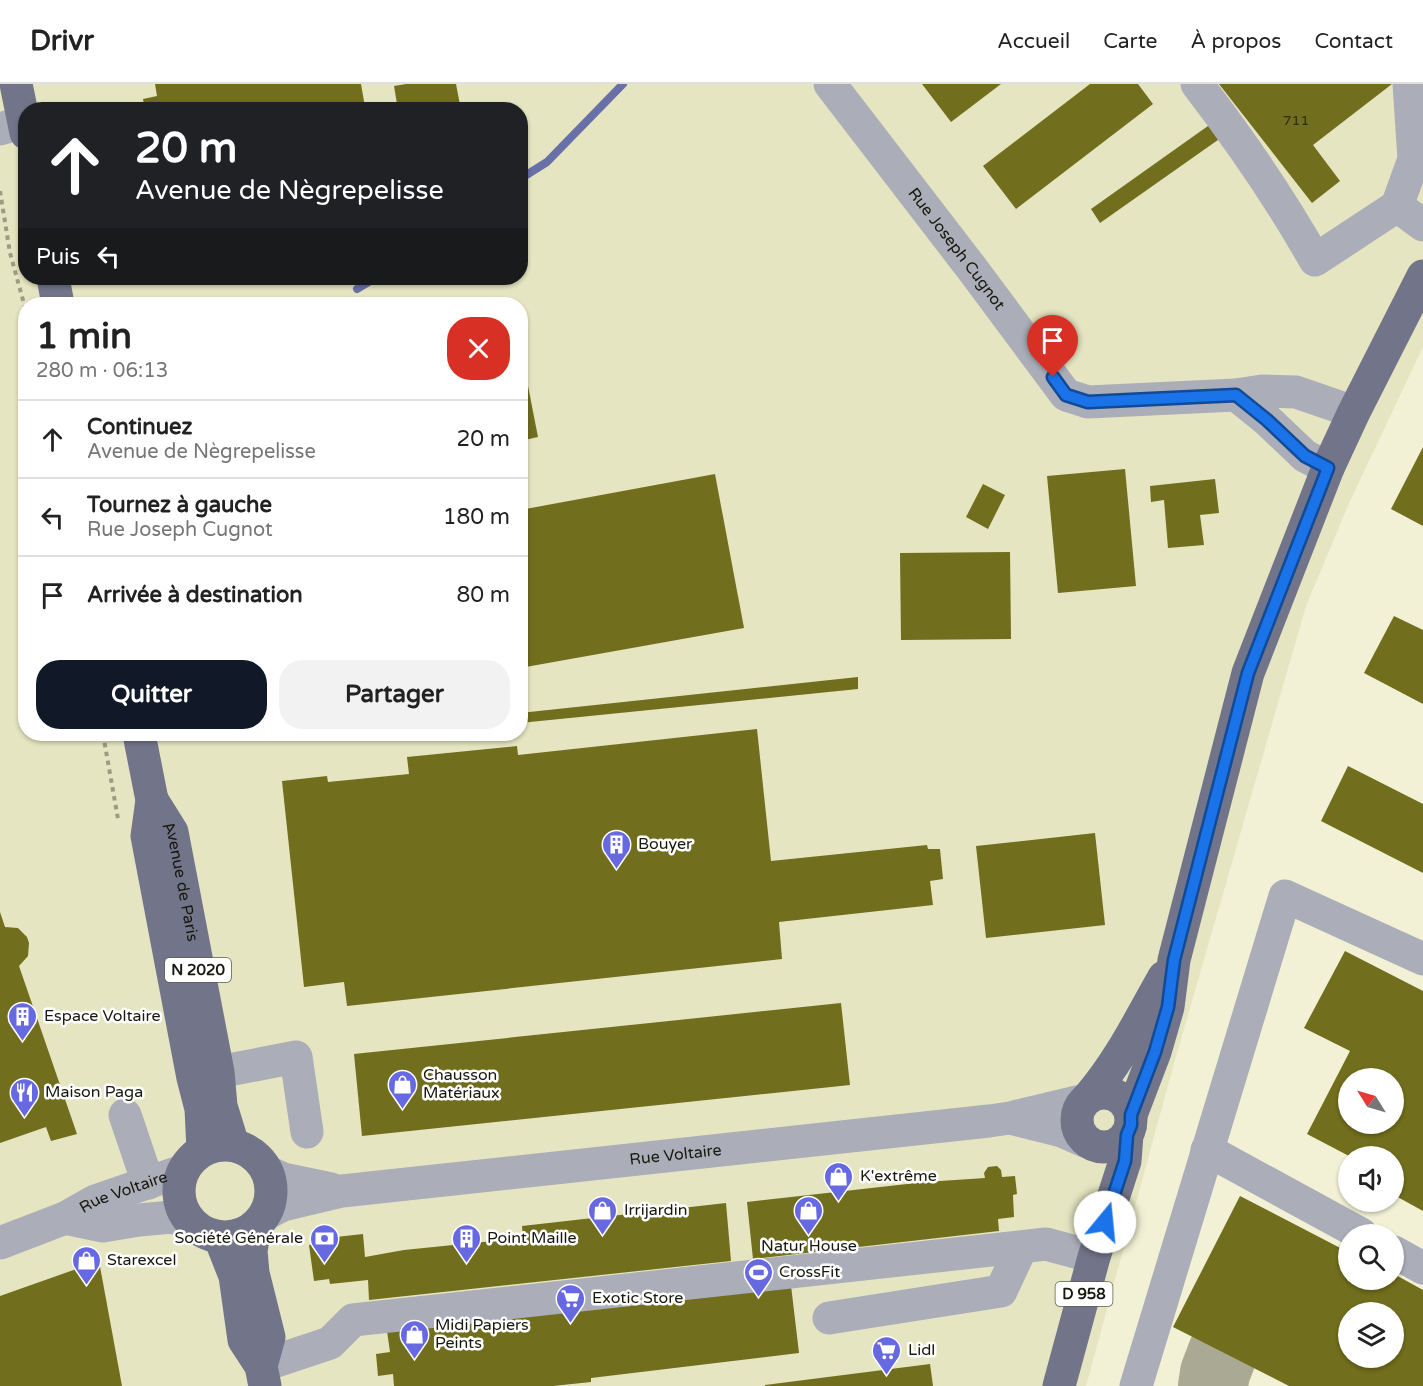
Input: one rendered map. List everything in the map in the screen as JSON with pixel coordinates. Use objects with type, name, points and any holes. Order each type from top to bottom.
[{"type":"main road","points":[[16,84],[16,128]]},
{"type":"main road","name":"D 958","points":[[1059,1386],[1110,1202],[1125,1161],[1129,1125],[1168,1007],[1174,960],[1248,673],[1328,468],[1354,411],[1412,315],[1423,276]]},
{"type":"main road","name":"Avenue de Paris","points":[[140,741],[152,800],[147,836],[193,1078],[201,1109],[206,1155]]},
{"type":"main road","name":"Avenue de Paris","points":[[152,800],[172,832],[218,1071],[221,1106],[206,1155]]},
{"type":"main road","name":"D 958","points":[[1086,1099],[1106,1077],[1174,960]]},
{"type":"main road","points":[[1096,1094],[1114,1095],[1122,1099],[1129,1125],[1120,1143],[1101,1148],[1088,1143],[1080,1134],[1076,1116],[1086,1099],[1096,1094]]},
{"type":"main road","name":"D 958","points":[[1088,1143],[1106,1174],[1110,1202]]},
{"type":"main road","points":[[261,1220],[238,1236],[220,1238],[205,1233],[190,1222],[180,1206],[178,1186],[206,1155],[254,1154],[268,1172],[272,1195],[251,1251],[253,1273],[269,1337],[263,1376]]},
{"type":"main road","points":[[220,1238],[235,1276],[244,1340],[263,1376]]},
{"type":"street","name":"Rue Joseph Cugnot","points":[[830,84],[1066,395],[1088,402],[1236,395],[1262,391],[1296,392],[1354,411]]},
{"type":"street","points":[[1197,84],[1224,118],[1283,205],[1315,260],[1397,206],[1414,159],[1409,84]]},
{"type":"street","points":[[1397,206],[1423,225]]},
{"type":"street","points":[[1236,395],[1267,420],[1305,456],[1328,468]]},
{"type":"street","points":[[1136,1386],[1285,896],[1423,959]]},
{"type":"street","points":[[218,1071],[296,1056],[307,1132]]},
{"type":"street","name":"Rue Voltaire","points":[[261,1220],[283,1205],[342,1191],[1010,1118],[1086,1099]]},
{"type":"street","points":[[125,1115],[148,1183]]},
{"type":"street","name":"Rue Voltaire","points":[[1010,1118],[1054,1128],[1088,1143]]},
{"type":"street","points":[[1207,1150],[1343,1224]]},
{"type":"street","name":"Rue Voltaire","points":[[0,1243],[65,1218],[95,1201],[148,1183],[206,1155]]},
{"type":"street","name":"Rue Voltaire","points":[[268,1172],[309,1186],[342,1191]]},
{"type":"street","name":"Rue Voltaire","points":[[65,1218],[103,1226],[172,1217],[190,1222]]},
{"type":"street","points":[[263,1376],[330,1343],[353,1320],[1046,1244],[1094,1257]]},
{"type":"street","points":[[829,1318],[1001,1291],[1021,1248]]},
{"type":"street","points":[[1404,1258],[1423,1269]]},
{"type":"path","points":[[0,191],[10,253],[18,282]]},
{"type":"path","points":[[104,741],[118,821]]},
{"type":"shaded area","points":[[0,84],[1423,84],[1423,347],[1350,501],[1306,606],[1173,1067],[1086,1386],[0,1386]]},
{"type":"building","points":[[155,84],[361,84],[364,102],[144,102],[143,99],[157,96]]},
{"type":"building","points":[[456,84],[459,102],[397,102],[394,86]]},
{"type":"building","points":[[922,84],[1001,84],[951,122]]},
{"type":"building","points":[[1090,84],[1138,84],[1153,104],[1016,209],[983,166]]},
{"type":"building","points":[[1219,84],[1392,84],[1313,145],[1340,181],[1312,203]]},
{"type":"building","points":[[1215,121],[1225,135],[1100,223],[1091,209]]},
{"type":"building","points":[[528,386],[538,437],[528,439]]},
{"type":"building","points":[[1423,447],[1423,526],[1391,509]]},
{"type":"building","points":[[1125,469],[1136,586],[1058,593],[1047,476]]},
{"type":"building","points":[[715,474],[744,628],[528,667],[528,509]]},
{"type":"building","points":[[1215,479],[1219,513],[1200,515],[1204,545],[1168,548],[1164,500],[1151,502],[1150,486]]},
{"type":"building","points":[[983,484],[1005,495],[988,529],[966,517]]},
{"type":"building","points":[[1010,552],[1011,639],[901,640],[900,553]]},
{"type":"building","points":[[1394,616],[1423,630],[1423,704],[1364,673]]},
{"type":"building","points":[[858,677],[858,689],[528,722],[528,712]]},
{"type":"building","name":"Bouyer","points":[[757,729],[771,861],[927,845],[928,849],[940,849],[943,879],[930,881],[933,905],[779,922],[782,959],[347,1006],[344,982],[304,987],[282,781],[327,776],[328,782],[409,774],[407,757],[517,746],[518,755]]},
{"type":"building","points":[[1348,766],[1423,804],[1423,873],[1321,821]]},
{"type":"building","points":[[1095,833],[1105,925],[986,938],[976,846]]},
{"type":"building","name":"Espace Voltaire","points":[[0,912],[5,927],[18,928],[27,937],[28,956],[19,966],[77,1134],[51,1141],[46,1127],[0,1143]]},
{"type":"building","points":[[1345,951],[1423,991],[1423,1211],[1404,1201],[1404,1146],[1338,1146],[1338,1150],[1307,1134],[1338,1074],[1338,1134],[1404,1134],[1404,1068],[1341,1068],[1350,1051],[1304,1028]]},
{"type":"building","points":[[841,1003],[850,1085],[362,1136],[354,1054]]},
{"type":"building","points":[[997,1166],[1001,1170],[1002,1177],[1015,1176],[1017,1194],[1013,1195],[1014,1217],[998,1219],[999,1231],[753,1259],[747,1202],[925,1182],[985,1178],[984,1173],[988,1167]]},
{"type":"building","points":[[1240,1196],[1338,1247],[1338,1290],[1404,1290],[1404,1280],[1423,1290],[1423,1386],[1289,1386],[1173,1327]]},
{"type":"building","points":[[726,1203],[731,1261],[369,1300],[368,1280],[330,1284],[329,1279],[314,1281],[309,1245],[328,1243],[327,1238],[363,1234],[365,1257],[404,1250],[523,1238],[522,1226]]},
{"type":"building","points":[[99,1261],[122,1386],[0,1386],[0,1296]]},
{"type":"building","points":[[790,1277],[799,1353],[591,1378],[591,1382],[553,1386],[394,1386],[393,1374],[378,1376],[376,1354],[390,1352],[386,1324]]},
{"type":"building","name":"Lidl","points":[[930,1364],[933,1386],[765,1386],[765,1385]]},
{"type":"waterway","points":[[528,174],[547,162],[623,84]]},
{"type":"waterway","points":[[357,289],[364,285]]},
{"type":"taxiway","points":[[1213,1386],[1223,1352]]},
{"type":"place","name":"Bouyer","points":[[617,870]]},
{"type":"place","name":"Espace Voltaire","points":[[23,1042]]},
{"type":"place","name":"Chausson Matériaux","points":[[402,1110]]},
{"type":"place","name":"Maison Paga","points":[[24,1118]]},
{"type":"place","name":"K'extrême","points":[[839,1202]]},
{"type":"place","name":"Irrijardin","points":[[603,1236]]},
{"type":"place","name":"Natur House","points":[[809,1236]]},
{"type":"place","name":"Société Générale","points":[[324,1264]]},
{"type":"place","name":"Point Maille","points":[[466,1264]]},
{"type":"place","name":"Starexcel","points":[[86,1286]]},
{"type":"place","name":"CrossFit","points":[[758,1298]]},
{"type":"place","name":"Exotic Store","points":[[571,1324]]},
{"type":"place","name":"Midi Papiers Peints","points":[[414,1360]]},
{"type":"place","name":"Lidl","points":[[887,1376]]},
{"type":"route","points":[[1053,377],[1066,395],[1088,402],[1236,395],[1290,440],[1305,456],[1328,468],[1248,673],[1174,960],[1168,1007],[1155,1052],[1131,1115],[1125,1161],[1105,1222]]}]
